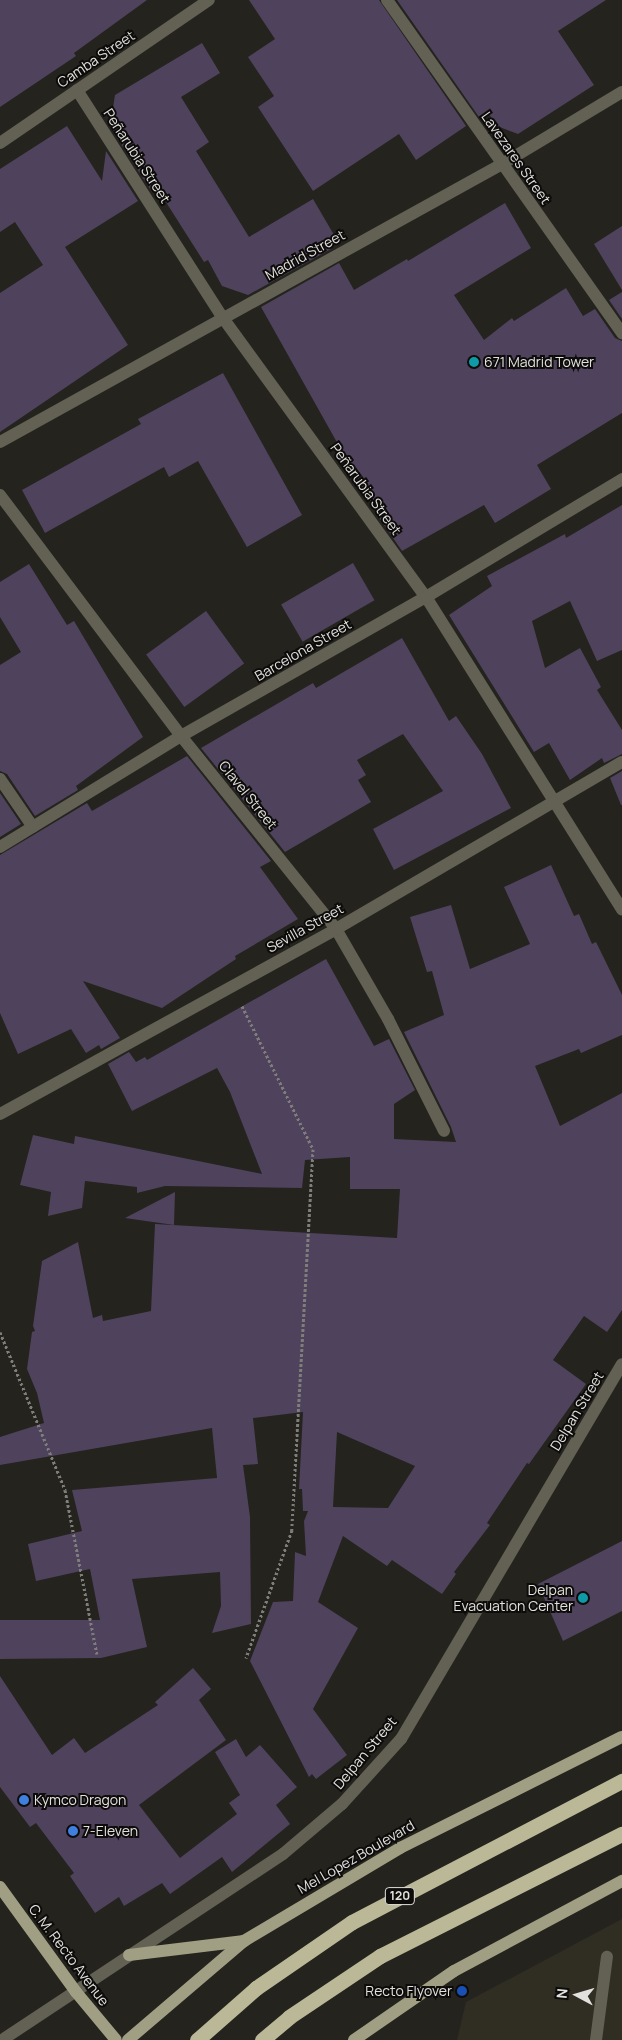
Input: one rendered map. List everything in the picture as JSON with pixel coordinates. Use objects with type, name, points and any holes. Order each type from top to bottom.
[{"type":"highway","name":"120","points":[[197,2040],[256,1988],[352,1922],[622,1782]]},
{"type":"highway","points":[[262,2040],[289,2017],[380,1956],[622,1834]]},
{"type":"main road","name":"Mel Lopez Boulevard","points":[[128,2040],[244,1942],[400,1848],[622,1737]]},
{"type":"main road","points":[[354,2040],[454,1971],[622,1881]]},
{"type":"main road","name":"C. M. Recto Avenue","points":[[0,1887],[76,1992],[116,2040]]},
{"type":"main road","points":[[129,1954],[244,1942]]},
{"type":"street","name":"Camba Street","points":[[0,143],[209,0]]},
{"type":"street","name":"Lavezares Street","points":[[386,0],[622,333]]},
{"type":"street","name":"Peñarubia Street","points":[[77,90],[223,318],[426,597],[622,910]]},
{"type":"street","name":"Madrid Street","points":[[0,442],[502,164],[622,92]]},
{"type":"street","name":"Barcelona Street","points":[[0,847],[182,736],[426,597],[622,479]]},
{"type":"street","name":"Clavel Street","points":[[0,496],[182,736],[336,929],[388,1019],[444,1131]]},
{"type":"street","name":"Sevilla Street","points":[[0,1114],[336,929],[622,762]]},
{"type":"street","points":[[0,779],[33,827]]},
{"type":"street","name":"Delpan Street","points":[[2,2040],[76,1992],[129,1954],[283,1854],[342,1804],[400,1739],[622,1364]]},
{"type":"street","points":[[596,2040],[607,1957]]},
{"type":"path","points":[[232,985],[313,1149],[292,1530],[246,1658]]},
{"type":"path","points":[[0,1332],[65,1490],[97,1654]]},
{"type":"shaded area","points":[[622,1919],[622,2040],[457,2040],[466,2002]]},
{"type":"building","points":[[0,0],[147,0],[74,53],[76,56],[0,107]]},
{"type":"building","points":[[249,0],[379,0],[466,126],[416,160],[399,134],[313,191],[258,107],[274,96],[248,57],[275,39]]},
{"type":"building","points":[[397,0],[606,0],[558,31],[594,85],[518,134],[497,126],[487,111],[479,117]]},
{"type":"building","points":[[202,43],[220,73],[181,97],[209,142],[196,151],[249,237],[313,199],[337,240],[329,244],[331,249],[248,295],[222,286],[208,260],[204,262],[157,188],[152,192],[110,127],[115,95]]},
{"type":"building","points":[[67,126],[102,181],[106,151],[138,201],[65,247],[128,345],[0,432],[0,293],[43,265],[15,222],[0,232],[0,169]]},
{"type":"building","points":[[505,203],[531,248],[454,295],[484,340],[512,318],[514,321],[566,288],[583,316],[595,309],[615,338],[622,341],[622,413],[537,465],[551,489],[495,523],[484,505],[402,551],[380,519],[261,307],[339,263],[354,290],[407,259],[408,261]]},
{"type":"building","points":[[622,226],[622,290],[594,244]]},
{"type":"building","points":[[622,292],[622,319],[609,300]]},
{"type":"building","points":[[223,373],[302,515],[247,547],[198,461],[169,477],[164,467],[45,533],[22,490],[141,424],[138,419]]},
{"type":"building","points":[[622,505],[622,650],[597,661],[570,601],[532,621],[545,668],[580,648],[601,687],[597,690],[622,730],[622,754],[604,763],[602,758],[570,780],[549,743],[534,752],[449,615],[492,586],[487,576],[565,534],[566,538]]},
{"type":"building","points":[[353,563],[374,600],[303,642],[281,604]]},
{"type":"building","points":[[29,564],[67,625],[74,621],[143,737],[76,786],[78,790],[35,816],[7,774],[0,771],[0,665],[21,652],[0,617],[0,582]]},
{"type":"building","points":[[206,611],[244,664],[184,707],[146,654]]},
{"type":"building","points":[[402,638],[449,721],[456,716],[482,754],[511,808],[394,870],[373,829],[443,791],[403,734],[357,760],[366,775],[358,780],[371,802],[285,852],[201,748],[313,683],[316,688]]},
{"type":"building","points":[[187,756],[271,861],[260,867],[298,919],[235,956],[236,959],[162,1008],[83,981],[120,1038],[101,1049],[99,1045],[86,1053],[71,1029],[18,1054],[0,1013],[0,855],[87,803],[92,811]]},
{"type":"building","points":[[622,771],[622,805],[621,805],[610,778]]},
{"type":"building","points":[[0,793],[21,824],[0,837]]},
{"type":"building","points":[[551,865],[574,916],[579,914],[592,944],[596,942],[622,995],[622,1035],[581,1053],[579,1049],[535,1066],[560,1126],[622,1093],[622,1310],[607,1332],[584,1316],[553,1360],[586,1384],[529,1464],[527,1463],[487,1523],[490,1525],[454,1572],[456,1574],[442,1594],[392,1560],[387,1566],[343,1536],[318,1602],[358,1628],[313,1709],[347,1755],[316,1779],[312,1774],[309,1777],[250,1661],[273,1602],[293,1601],[295,1552],[306,1556],[304,1521],[308,1511],[303,1511],[302,1489],[299,1489],[303,1412],[253,1418],[258,1464],[243,1465],[250,1517],[251,1624],[212,1633],[221,1606],[220,1572],[132,1579],[147,1647],[101,1658],[0,1659],[0,1620],[100,1620],[90,1569],[36,1581],[28,1544],[82,1531],[72,1490],[217,1478],[212,1428],[0,1465],[0,1437],[44,1423],[37,1393],[27,1369],[32,1332],[35,1331],[33,1326],[42,1261],[78,1242],[93,1318],[102,1315],[103,1321],[151,1311],[155,1224],[397,1238],[400,1189],[350,1189],[350,1157],[305,1160],[302,1188],[165,1186],[137,1193],[137,1187],[85,1181],[82,1208],[48,1216],[51,1192],[20,1185],[33,1135],[74,1144],[75,1136],[262,1174],[230,1092],[217,1068],[132,1111],[108,1064],[129,1052],[136,1062],[145,1057],[147,1060],[326,959],[374,1046],[389,1039],[415,1090],[394,1104],[394,1139],[456,1142],[451,1127],[404,1032],[444,1015],[432,971],[427,972],[410,917],[451,905],[470,969],[530,944],[504,887]],"holes":[[[337,1432],[415,1466],[388,1508],[333,1507]]]},
{"type":"building","points":[[175,1192],[174,1225],[125,1218]]},
{"type":"building","name":"Delpan Evacuation Center","points":[[622,1541],[622,1611],[563,1641],[538,1584]]},
{"type":"building","points":[[193,1668],[211,1689],[199,1700],[226,1740],[139,1805],[180,1858],[237,1814],[229,1803],[240,1795],[215,1752],[236,1739],[246,1757],[260,1745],[297,1787],[276,1805],[290,1824],[232,1872],[222,1857],[170,1894],[162,1883],[124,1906],[119,1897],[95,1913],[70,1876],[74,1873],[36,1823],[30,1827],[0,1787],[0,1676],[52,1755],[74,1738],[85,1753],[158,1705],[155,1702]]},
{"type":"place","name":"671 Madrid Tower","points":[[474,362]]},
{"type":"place","name":"Delpan Evacuation Center","points":[[583,1598]]},
{"type":"place","name":"Kymco Dragon","points":[[24,1800]]},
{"type":"place","name":"7-Eleven","points":[[73,1831]]},
{"type":"place","name":"Recto Flyover","points":[[462,1991]]}]
